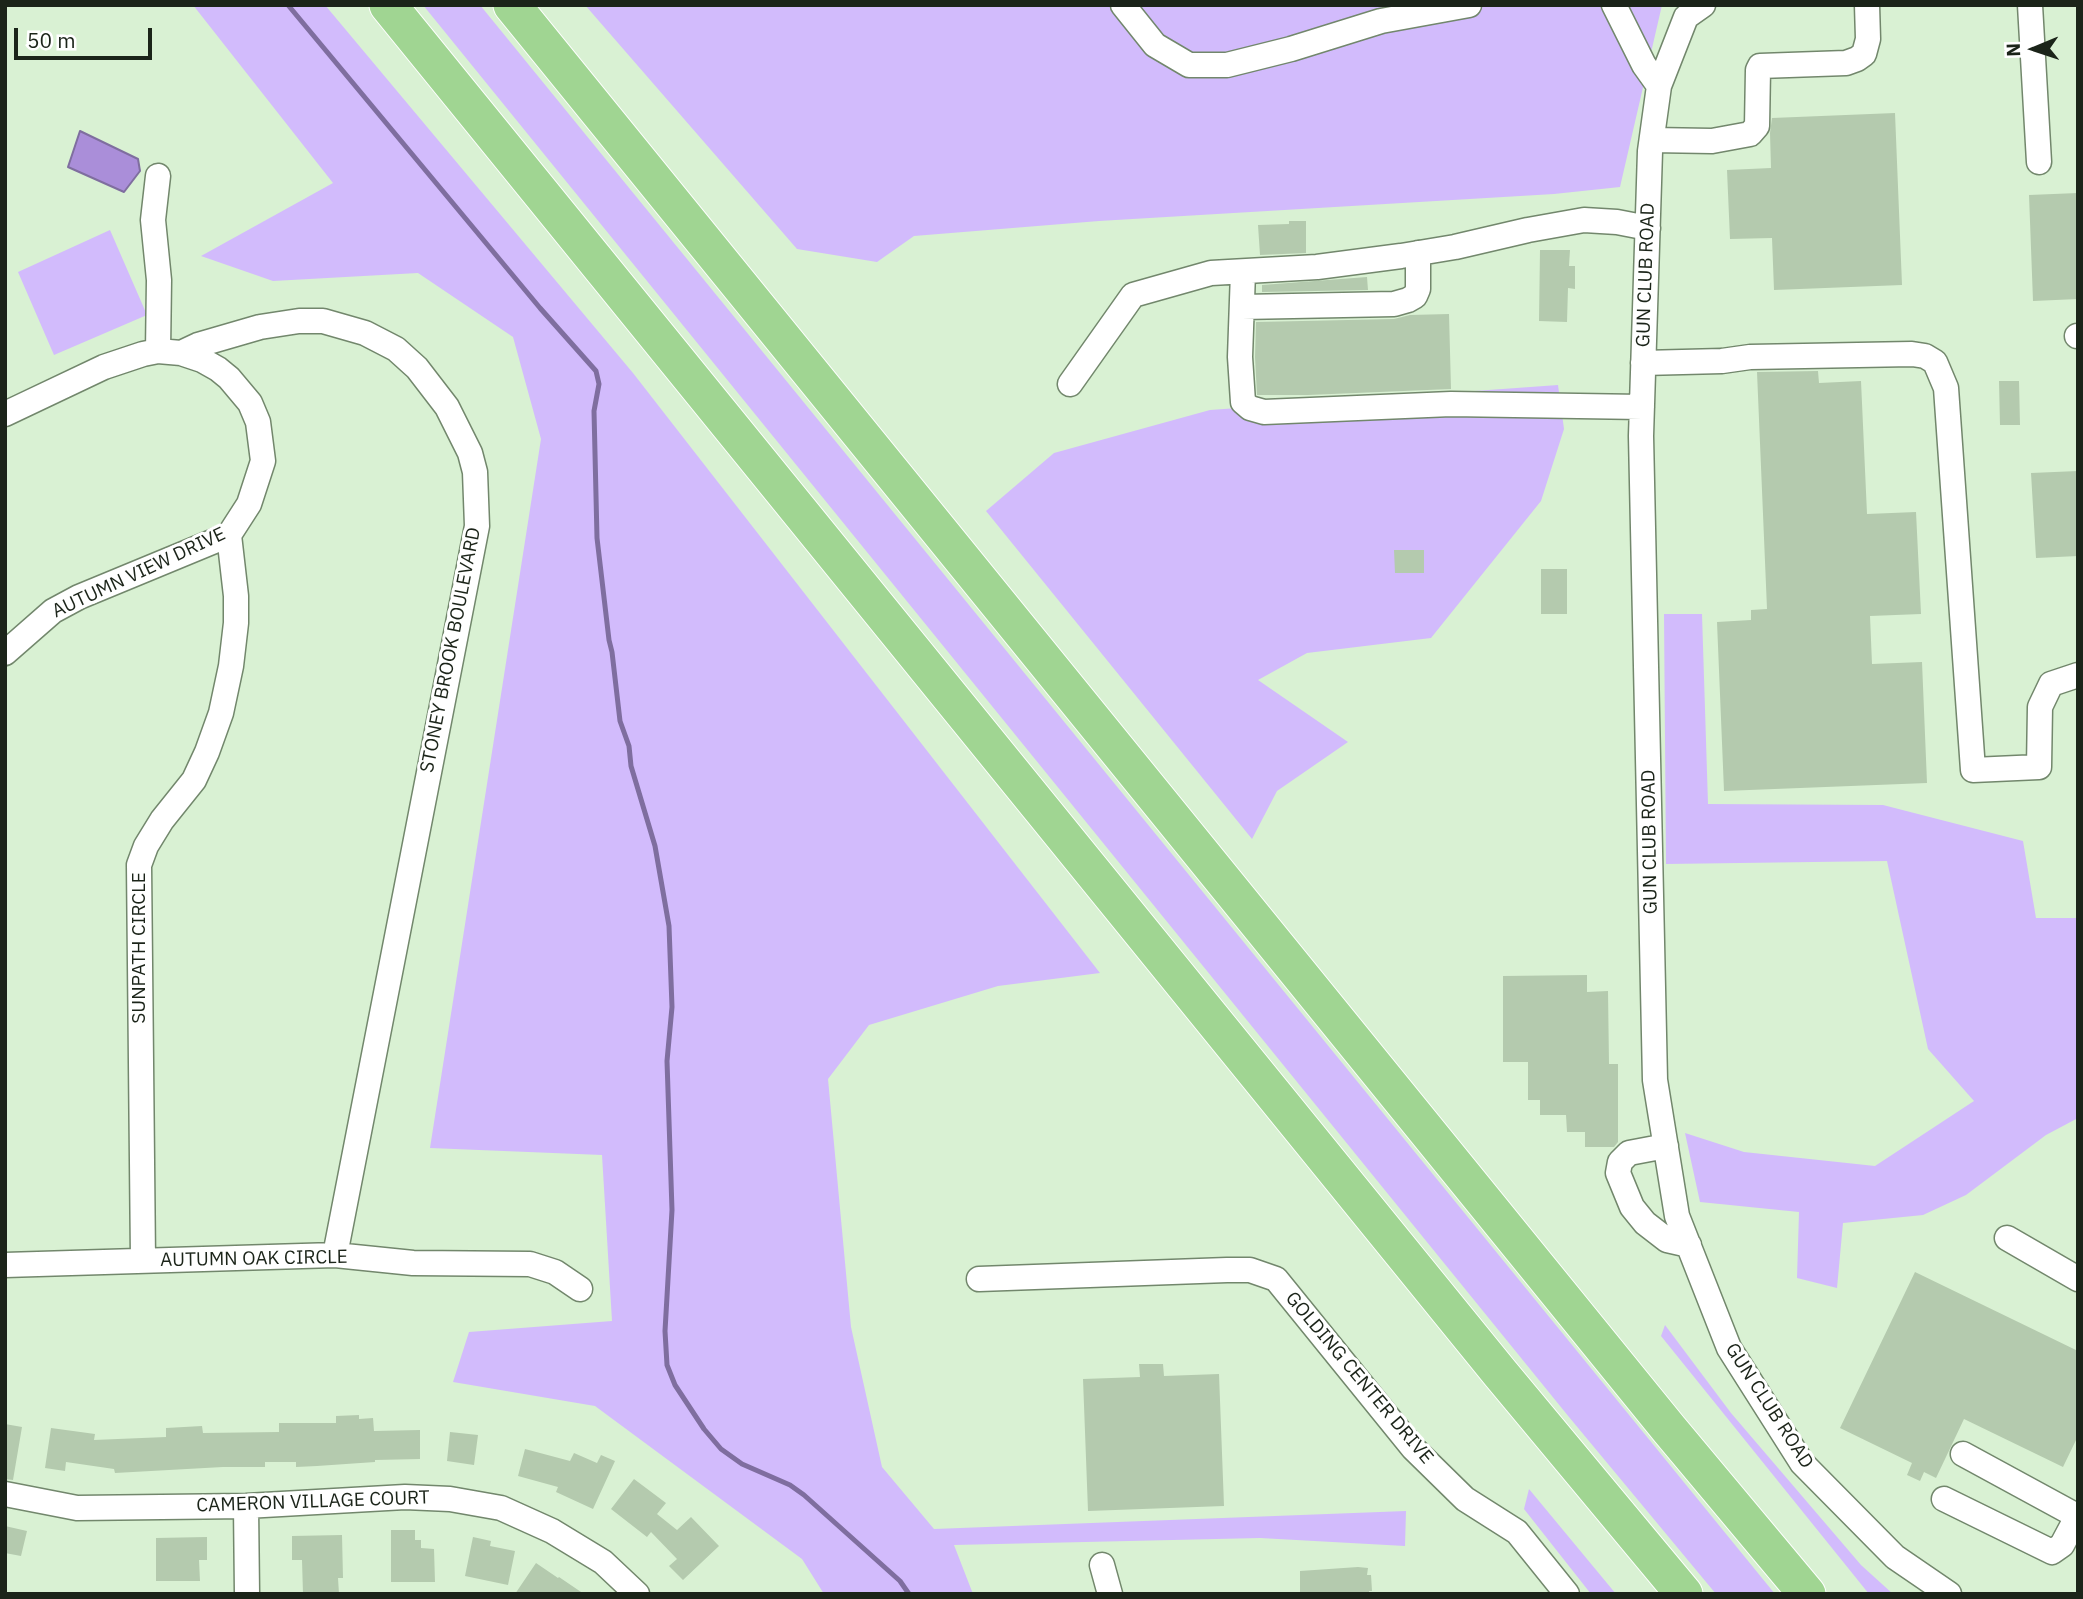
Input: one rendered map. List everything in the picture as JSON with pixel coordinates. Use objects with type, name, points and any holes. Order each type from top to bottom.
[{"type":"highway","points":[[388,5],[1500,1373],[1684,1594]]},
{"type":"highway","points":[[512,5],[1669,1429],[1807,1594]]},
{"type":"street","points":[[1123,5],[1155,45],[1189,65],[1227,65],[1381,21],[1469,5]]},
{"type":"street","points":[[1614,5],[1644,65],[1660,86]]},
{"type":"street","name":"GUN CLUB ROAD","points":[[1703,5],[1686,17],[1660,86],[1652,140],[1648,228],[1642,407],[1655,1080],[1677,1216],[1729,1348],[1802,1463],[1895,1557],[1949,1594]]},
{"type":"street","points":[[1652,140],[1712,141],[1750,134],[1757,126],[1760,66],[1846,63],[1857,59],[1864,54],[1868,39],[1867,5]]},
{"type":"street","points":[[2030,5],[2039,162]]},
{"type":"street","points":[[158,176],[153,220],[170,352]]},
{"type":"street","points":[[1070,384],[1133,295],[1211,273],[1318,267],[1418,253],[1584,220],[1617,222],[1648,228]]},
{"type":"street","points":[[1242,307],[1394,304],[1408,300],[1415,296],[1418,289],[1418,253]]},
{"type":"street","points":[[1243,272],[1240,357],[1243,402],[1250,408],[1264,412],[1451,404],[1642,407]]},
{"type":"street","name":"STONEY BROOK BOULEVARD","points":[[5,414],[104,367],[142,354],[170,352],[260,327],[299,321],[323,321],[365,333],[396,349],[417,368],[447,407],[462,434],[475,472],[477,526],[335,1255]]},
{"type":"street","name":"AUTUMN VIEW DRIVE","points":[[5,653],[27,632],[62,606],[229,535],[250,505],[263,461],[258,422],[250,403],[229,378],[202,360],[170,352]]},
{"type":"street","points":[[1643,363],[1722,361],[1750,357],[1912,354],[1925,356],[1935,362],[1946,388],[1973,769],[2039,766],[2040,707],[2051,684],[2078,676]]},
{"type":"street","name":"SUNPATH CIRCLE","points":[[143,1260],[139,864],[146,846],[162,820],[194,780],[221,713],[231,666],[236,623],[236,596],[229,535]]},
{"type":"street","points":[[1666,1146],[1629,1153],[1620,1162],[1618,1173],[1632,1207],[1645,1223],[1667,1240],[1689,1245]]},
{"type":"street","points":[[2007,1238],[2078,1279]]},
{"type":"street","name":"AUTUMN OAK CIRCLE","points":[[5,1265],[335,1255],[413,1263],[530,1264],[555,1272],[580,1289]]},
{"type":"street","name":"GOLDING CENTER DRIVE","points":[[979,1279],[1227,1270],[1250,1270],[1276,1279],[1413,1448],[1465,1499],[1517,1532],[1567,1594]]},
{"type":"street","points":[[1944,1499],[2052,1552],[2062,1545],[2077,1516],[1963,1454]]},
{"type":"street","name":"CAMERON VILLAGE COURT","points":[[5,1494],[78,1508],[246,1506],[405,1497],[450,1499],[501,1508],[552,1531],[603,1562],[637,1594]]},
{"type":"street","points":[[246,1506],[247,1594]]},
{"type":"street","points":[[1102,1565],[1110,1594]]},
{"type":"shaded area","points":[[193,5],[325,5],[633,373],[1100,973],[998,986],[869,1025],[828,1079],[851,1327],[882,1467],[934,1529],[1406,1511],[1405,1546],[1260,1538],[954,1545],[973,1594],[824,1594],[802,1559],[595,1406],[453,1382],[469,1332],[612,1321],[602,1155],[430,1148],[541,439],[513,337],[418,273],[273,281],[201,256],[333,183]]},
{"type":"shaded area","points":[[423,5],[480,5],[1775,1594],[1716,1594],[1569,1417]]},
{"type":"shaded area","points":[[585,5],[1662,5],[1620,187],[1554,194],[1099,221],[914,236],[877,262],[797,249]]},
{"type":"shaded area","points":[[80,131],[138,159],[140,171],[124,192],[68,167]]},
{"type":"shaded area","points":[[110,230],[147,315],[54,355],[18,272]]},
{"type":"shaded area","points":[[1558,385],[1564,429],[1541,501],[1431,638],[1307,653],[1258,680],[1348,742],[1277,791],[1252,839],[986,511],[1054,453],[1210,410]]},
{"type":"shaded area","points":[[1664,614],[1702,614],[1708,804],[1883,805],[2023,841],[2036,918],[2078,918],[2078,1118],[2046,1135],[1966,1195],[1923,1215],[1843,1223],[1837,1288],[1797,1278],[1799,1212],[1700,1202],[1685,1133],[1744,1152],[1875,1166],[1974,1101],[1928,1049],[1887,861],[1666,864]]},
{"type":"shaded area","points":[[1665,1325],[1731,1413],[1861,1565],[1893,1594],[1869,1594],[1661,1336]]},
{"type":"shaded area","points":[[1529,1489],[1616,1594],[1591,1594],[1524,1509]]},
{"type":"building","points":[[1895,113],[1902,285],[1774,290],[1772,238],[1730,239],[1727,170],[1771,168],[1772,118]]},
{"type":"building","points":[[2078,193],[2078,299],[2033,301],[2029,195]]},
{"type":"building","points":[[1289,221],[1306,221],[1306,253],[1260,255],[1258,225],[1289,224]]},
{"type":"building","points":[[1540,250],[1570,250],[1569,266],[1575,266],[1575,289],[1568,288],[1567,322],[1539,321]]},
{"type":"building","points":[[1367,277],[1368,290],[1262,292],[1262,285]]},
{"type":"building","points":[[1449,314],[1451,389],[1257,395],[1256,322],[1394,319],[1410,315]]},
{"type":"building","points":[[1818,371],[1819,383],[1861,381],[1867,514],[1916,512],[1921,614],[1870,616],[1872,664],[1922,662],[1927,783],[1724,791],[1717,622],[1751,620],[1751,610],[1767,609],[1757,372]]},
{"type":"building","points":[[1999,381],[2019,381],[2020,425],[2000,425]]},
{"type":"building","points":[[2078,471],[2078,556],[2036,558],[2031,473]]},
{"type":"building","points":[[1394,550],[1424,550],[1424,573],[1395,573]]},
{"type":"building","points":[[1541,569],[1567,569],[1567,614],[1541,614]]},
{"type":"building","points":[[1587,975],[1587,992],[1608,991],[1609,1064],[1618,1064],[1618,1142],[1614,1147],[1585,1147],[1585,1132],[1567,1132],[1566,1115],[1540,1115],[1540,1100],[1528,1100],[1528,1062],[1503,1062],[1503,976]]},
{"type":"building","points":[[1915,1272],[2078,1351],[2078,1436],[2063,1467],[1964,1419],[1936,1478],[1924,1472],[1920,1481],[1907,1475],[1912,1463],[1840,1428]]},
{"type":"building","points":[[1139,1364],[1163,1364],[1164,1376],[1219,1374],[1224,1506],[1088,1511],[1083,1379],[1140,1377]]},
{"type":"building","points":[[359,1415],[359,1419],[373,1418],[374,1431],[420,1430],[420,1459],[296,1467],[296,1462],[265,1462],[265,1467],[115,1473],[114,1469],[66,1462],[65,1471],[45,1468],[51,1428],[95,1434],[94,1440],[166,1437],[166,1428],[202,1426],[203,1433],[279,1432],[279,1423],[336,1423],[336,1416]]},
{"type":"building","points":[[5,1424],[22,1427],[13,1480],[5,1479]]},
{"type":"building","points":[[450,1432],[478,1435],[474,1465],[447,1461]]},
{"type":"building","points":[[525,1449],[570,1461],[574,1453],[597,1463],[601,1455],[615,1461],[593,1509],[556,1492],[558,1487],[518,1476]]},
{"type":"building","points":[[634,1479],[666,1503],[657,1514],[677,1530],[691,1517],[719,1546],[683,1580],[669,1566],[677,1559],[651,1532],[647,1537],[611,1509]]},
{"type":"building","points":[[5,1526],[27,1531],[21,1556],[5,1553]]},
{"type":"building","points":[[391,1530],[415,1530],[415,1540],[421,1540],[421,1548],[434,1549],[435,1582],[391,1582]]},
{"type":"building","points":[[342,1535],[343,1578],[338,1578],[339,1594],[303,1594],[302,1560],[292,1560],[292,1536]]},
{"type":"building","points":[[207,1537],[207,1560],[199,1560],[200,1581],[156,1581],[156,1538]]},
{"type":"building","points":[[473,1537],[491,1541],[490,1546],[515,1551],[508,1585],[465,1576]]},
{"type":"building","points":[[536,1563],[559,1577],[584,1594],[515,1594]]},
{"type":"building","points":[[1368,1568],[1367,1575],[1371,1575],[1372,1591],[1369,1591],[1369,1594],[1300,1594],[1300,1571]]},
{"type":"waterway","points":[[288,5],[540,308],[596,371],[599,384],[594,411],[597,538],[609,640],[620,721],[655,846],[669,926],[672,1007],[667,1061],[672,1210],[665,1331],[667,1365],[675,1385],[704,1429],[721,1449],[742,1464],[790,1485],[804,1495],[900,1581],[909,1594]]}]
